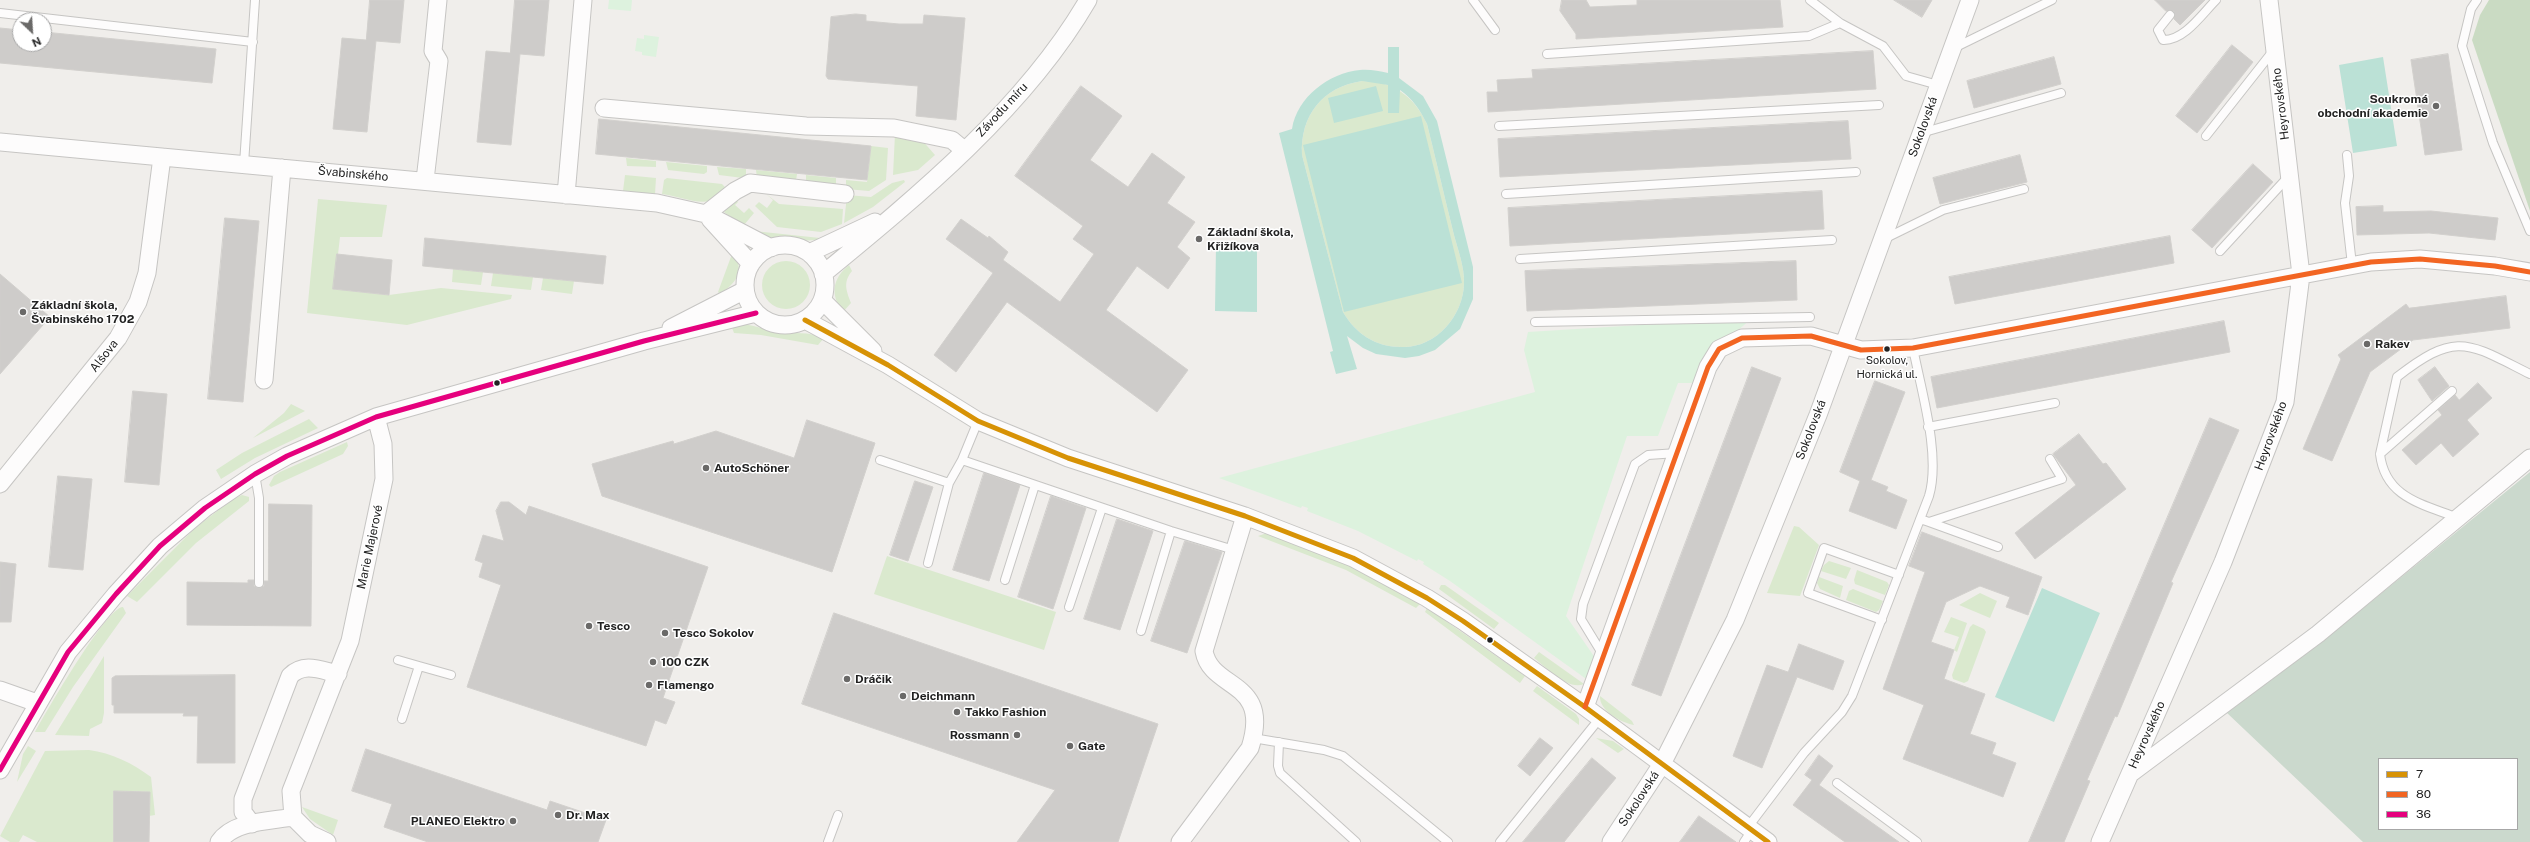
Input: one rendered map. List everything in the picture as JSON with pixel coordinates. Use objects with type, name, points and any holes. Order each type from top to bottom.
[{"type":"street","points":[[425,180],[439,61],[434,51],[438,0]]},
{"type":"street","points":[[566,195],[583,0]]},
{"type":"street","name":"Závodu míru","points":[[824,274],[902,209],[1010,104],[1070,31],[1088,0]]},
{"type":"street","name":"Sokolovská","points":[[1611,842],[1662,764],[1735,620],[1818,415],[1970,0]]},
{"type":"street","name":"Heyrovského","points":[[2100,842],[2223,562],[2285,402],[2301,274],[2269,0]]},
{"type":"street","points":[[604,108],[806,126],[894,128],[952,140],[964,150]]},
{"type":"street","name":"Švabinského","points":[[0,142],[425,180],[657,203],[706,214],[771,248]]},
{"type":"street","name":"Alšova","points":[[0,484],[118,338],[138,302],[147,273],[162,156]]},
{"type":"street","points":[[264,380],[282,168]]},
{"type":"street","points":[[751,264],[706,214],[735,191],[750,183],[845,194]]},
{"type":"street","name":"Závodu míru","points":[[809,253],[902,209]]},
{"type":"street","points":[[784,245],[797,247],[809,253],[818,262],[824,274],[825,288],[822,300],[815,312],[805,320],[793,324],[780,325],[767,321],[756,313],[749,302],[745,290],[746,277],[751,264],[760,255],[771,248],[784,245]]},
{"type":"street","points":[[1585,707],[1708,367],[1718,349],[1742,338],[1764,336],[1811,336],[1861,350],[1913,348],[2352,265],[2420,259],[2495,266],[2530,272]]},
{"type":"street","points":[[644,341],[745,290]]},
{"type":"street","points":[[822,300],[888,365]]},
{"type":"street","points":[[0,770],[37,702],[68,652],[116,594],[160,546],[205,508],[255,474],[287,456],[376,417],[644,341],[756,313]]},
{"type":"street","points":[[805,320],[888,365],[978,420],[1068,458],[1245,516],[1354,558],[1427,598],[1585,707],[1662,764],[1748,833],[1768,842]]},
{"type":"street","name":"Marie Majerové","points":[[294,817],[291,791],[350,642],[384,479],[383,444],[376,417]]},
{"type":"street","points":[[2130,774],[2318,634],[2530,458]]},
{"type":"street","points":[[1180,842],[1250,748],[1253,738],[1255,721],[1252,707],[1238,688],[1211,668],[1206,660],[1204,651],[1245,516]]},
{"type":"street","points":[[252,824],[242,812],[243,799],[290,676],[296,669],[305,666],[338,674]]},
{"type":"street","points":[[0,690],[37,702]]},
{"type":"street","points":[[219,842],[224,835],[252,824],[294,817],[305,831],[328,842]]},
{"type":"lane","points":[[244,164],[256,0]]},
{"type":"lane","points":[[1473,0],[1495,30]]},
{"type":"lane","points":[[1810,0],[1840,23],[1883,46],[1906,76],[1938,85]]},
{"type":"lane","points":[[1952,49],[2052,0]]},
{"type":"lane","points":[[2170,14],[2158,30],[2163,40],[2171,40],[2180,36],[2216,0]]},
{"type":"lane","points":[[2477,0],[2471,9],[2462,46],[2493,143],[2530,231]]},
{"type":"lane","points":[[0,13],[253,42]]},
{"type":"lane","points":[[1547,54],[1809,36],[1840,23]]},
{"type":"lane","points":[[2206,136],[2274,48]]},
{"type":"lane","points":[[1921,133],[2061,93]]},
{"type":"lane","points":[[1500,126],[1879,105]]},
{"type":"lane","points":[[2347,155],[2349,176],[2345,203],[2352,265]]},
{"type":"lane","points":[[1506,194],[1856,172]]},
{"type":"lane","points":[[2220,251],[2289,175]]},
{"type":"lane","points":[[1883,240],[1943,210],[2024,189]]},
{"type":"lane","points":[[1520,260],[1832,240]]},
{"type":"lane","points":[[1535,322],[1810,317]]},
{"type":"lane","points":[[2458,518],[2403,496],[2388,481],[2382,466],[2380,454],[2397,376],[2435,350],[2460,344],[2473,346],[2530,374]]},
{"type":"lane","points":[[1748,833],[1804,753],[1842,712],[1852,696],[1920,520],[1934,472],[1928,427],[1913,348]]},
{"type":"lane","points":[[2380,454],[2452,391]]},
{"type":"lane","points":[[1928,427],[2055,404]]},
{"type":"lane","points":[[928,563],[949,483],[962,460],[978,420]]},
{"type":"lane","points":[[1604,656],[1581,619],[1583,604],[1636,464],[1648,455],[1677,453]]},
{"type":"lane","points":[[1929,522],[2062,479],[2050,458]]},
{"type":"lane","points":[[880,460],[949,483]]},
{"type":"lane","points":[[962,460],[1171,531],[1234,550]]},
{"type":"lane","points":[[255,474],[259,498],[259,583]]},
{"type":"lane","points":[[1005,580],[1035,485]]},
{"type":"lane","points":[[1069,607],[1102,508]]},
{"type":"lane","points":[[1920,520],[1998,547]]},
{"type":"lane","points":[[1141,631],[1171,531]]},
{"type":"lane","points":[[1882,620],[1808,593],[1824,548],[1899,575]]},
{"type":"lane","points":[[398,660],[451,674]]},
{"type":"lane","points":[[402,719],[419,666]]},
{"type":"lane","points":[[1500,842],[1600,718]]},
{"type":"lane","points":[[1253,738],[1324,750],[1343,756],[1448,842]]},
{"type":"lane","points":[[1279,742],[1278,766],[1280,773],[1356,842]]},
{"type":"lane","points":[[1837,783],[1917,842]]},
{"type":"lane","points":[[828,842],[838,815]]},
{"type":"green space","points":[[609,0],[632,0],[631,11],[608,9]]},
{"type":"green space","points":[[2489,0],[2530,0],[2530,211],[2472,40],[2480,15]]},
{"type":"green space","points":[[644,35],[659,37],[656,57],[642,55],[642,52],[635,51],[637,38],[644,39]]},
{"type":"green space","points":[[1388,47],[1399,47],[1399,78],[1423,96],[1437,121],[1473,267],[1473,299],[1460,329],[1435,350],[1419,356],[1405,358],[1376,354],[1363,348],[1347,336],[1357,369],[1336,374],[1330,352],[1333,351],[1279,133],[1292,129],[1295,117],[1300,107],[1316,89],[1326,82],[1348,72],[1360,70],[1388,73]],"holes":[[[1362,81],[1388,85],[1388,113],[1399,113],[1400,90],[1416,105],[1427,124],[1462,264],[1464,278],[1459,307],[1445,328],[1426,342],[1414,346],[1402,347],[1383,345],[1367,338],[1354,327],[1343,312],[1302,155],[1302,141],[1305,128],[1316,106],[1325,97],[1348,84]]]},
{"type":"green space","points":[[2383,57],[2397,146],[2353,153],[2339,65]]},
{"type":"green space","points":[[1362,81],[1393,87],[1409,98],[1422,114],[1427,124],[1462,264],[1464,284],[1462,296],[1459,307],[1453,318],[1436,336],[1426,342],[1414,346],[1392,346],[1375,342],[1360,333],[1343,312],[1302,155],[1302,141],[1305,128],[1316,106],[1335,90],[1348,84]]},
{"type":"green space","points":[[1376,86],[1383,111],[1334,123],[1328,98]]},
{"type":"green space","points":[[1421,116],[1462,283],[1344,312],[1303,145]]},
{"type":"green space","points":[[895,134],[921,139],[935,155],[918,170],[893,175]]},
{"type":"green space","points":[[871,146],[888,148],[886,180],[869,191],[846,189],[846,180],[867,182]]},
{"type":"green space","points":[[626,158],[656,161],[656,167],[627,166]]},
{"type":"green space","points":[[666,162],[707,166],[707,172],[704,174],[668,170]]},
{"type":"green space","points":[[717,167],[746,169],[746,175],[743,178],[719,175]]},
{"type":"green space","points":[[756,170],[797,174],[796,181],[757,178]]},
{"type":"green space","points":[[625,175],[656,178],[655,194],[623,191]]},
{"type":"green space","points":[[806,175],[836,178],[836,184],[806,182]]},
{"type":"green space","points":[[667,178],[722,184],[725,187],[720,195],[714,200],[706,202],[688,200],[662,194],[664,180]]},
{"type":"green space","points":[[904,180],[905,182],[873,207],[844,223],[847,195],[871,197],[892,183]]},
{"type":"green space","points":[[765,193],[779,204],[843,209],[842,224],[821,232],[777,227],[755,206],[759,202],[767,208],[773,200]]},
{"type":"green space","points":[[318,199],[387,205],[382,237],[340,237],[334,289],[389,295],[441,288],[512,295],[511,299],[407,325],[307,313]]},
{"type":"green space","points":[[736,200],[738,202],[735,205],[744,213],[749,208],[754,213],[744,225],[725,213],[723,209]]},
{"type":"green space","points":[[754,231],[820,238],[827,237],[801,241],[767,237]]},
{"type":"green space","points":[[1216,246],[1257,247],[1257,312],[1215,311]]},
{"type":"green space","points":[[732,254],[739,266],[739,271],[730,286],[720,294],[718,292]]},
{"type":"green space","points":[[781,261],[791,261],[800,265],[806,271],[809,276],[809,294],[800,305],[791,309],[781,309],[772,305],[766,299],[762,290],[762,280],[766,271],[772,265]]},
{"type":"green space","points":[[849,265],[852,271],[847,279],[846,286],[851,303],[843,312],[836,299],[835,287],[839,276]]},
{"type":"green space","points":[[453,269],[483,272],[481,285],[452,282]]},
{"type":"green space","points":[[493,273],[533,277],[531,290],[491,286]]},
{"type":"green space","points":[[543,278],[574,281],[572,294],[541,290]]},
{"type":"green space","points":[[1752,318],[1728,339],[1697,383],[1678,383],[1658,436],[1627,436],[1566,616],[1598,662],[1589,681],[1450,581],[1423,564],[1424,562],[1418,559],[1417,561],[1358,531],[1307,511],[1308,508],[1302,506],[1301,508],[1219,478],[1535,392],[1524,350],[1528,332]]},
{"type":"green space","points":[[743,324],[778,332],[807,334],[824,338],[818,345],[761,335],[734,333],[731,325]]},
{"type":"green space","points":[[291,404],[305,411],[253,438],[284,413]]},
{"type":"green space","points":[[309,419],[318,428],[255,458],[221,479],[216,470],[242,453]]},
{"type":"green space","points":[[347,442],[348,446],[343,454],[271,487],[269,485],[274,476],[280,472]]},
{"type":"green space","points":[[2530,472],[2530,842],[2363,842],[2226,712],[2318,645]]},
{"type":"green space","points":[[242,495],[249,497],[249,501],[196,543],[137,602],[127,596],[195,528],[233,499]]},
{"type":"green space","points":[[1794,526],[1799,527],[1819,545],[1800,596],[1767,593]]},
{"type":"green space","points":[[1267,533],[1335,557],[1420,604],[1416,608],[1346,570],[1258,536]]},
{"type":"green space","points":[[887,556],[1056,612],[1044,650],[874,594]]},
{"type":"green space","points":[[1829,561],[1851,568],[1846,579],[1821,571],[1824,565]]},
{"type":"green space","points":[[1857,570],[1887,582],[1889,585],[1885,595],[1855,584],[1854,580]]},
{"type":"green space","points":[[1819,577],[1843,586],[1840,598],[1820,589],[1817,583]]},
{"type":"green space","points":[[1441,585],[1445,585],[1499,623],[1494,629],[1439,589]]},
{"type":"green space","points":[[2042,588],[2100,613],[2054,722],[1995,697]]},
{"type":"green space","points":[[1853,589],[1883,601],[1879,610],[1876,612],[1846,600],[1849,591]]},
{"type":"green space","points":[[1980,593],[1997,601],[1990,618],[1959,605]]},
{"type":"green space","points":[[123,607],[126,613],[73,687],[45,732],[35,732],[63,684],[91,641],[115,611]]},
{"type":"green space","points":[[1427,608],[1525,676],[1520,683],[1425,612]]},
{"type":"green space","points":[[1951,617],[1967,623],[1957,652],[1954,650],[1959,637],[1944,632]]},
{"type":"green space","points":[[1973,624],[1984,629],[1986,632],[1968,681],[1964,683],[1953,679],[1952,675],[1970,627]]},
{"type":"green space","points":[[1539,652],[1584,684],[1571,684],[1558,677],[1534,658]]},
{"type":"green space","points":[[104,656],[104,713],[102,723],[90,729],[89,736],[55,735]]},
{"type":"green space","points":[[1537,686],[1576,714],[1579,719],[1579,725],[1533,691]]},
{"type":"green space","points":[[1600,696],[1632,721],[1634,725],[1623,722],[1607,711],[1603,707]]},
{"type":"green space","points":[[1596,738],[1613,741],[1624,749],[1618,753]]},
{"type":"green space","points":[[28,746],[36,751],[17,782],[23,754]]},
{"type":"green space","points":[[89,750],[122,759],[151,777],[155,815],[149,816],[150,792],[114,791],[114,842],[37,842],[23,835],[19,842],[10,842],[0,836],[45,751]]},
{"type":"green space","points":[[302,807],[338,820],[333,835],[310,819]]},
{"type":"building","points":[[370,0],[404,0],[400,43],[376,41],[367,132],[333,129],[342,38],[366,40]]},
{"type":"building","points":[[515,0],[549,0],[544,56],[520,54],[511,145],[477,142],[486,51],[510,53]]},
{"type":"building","points":[[1562,0],[1586,0],[1590,7],[1637,5],[1637,0],[1780,0],[1783,27],[1576,39],[1576,34],[1560,11]]},
{"type":"building","points":[[1894,0],[1932,0],[1922,17]]},
{"type":"building","points":[[2155,0],[2205,0],[2180,25],[2174,19],[2174,11],[2166,11]]},
{"type":"building","points":[[856,14],[866,15],[866,21],[899,24],[923,24],[924,15],[965,18],[956,120],[916,116],[918,86],[828,79],[826,76],[831,17]]},
{"type":"building","points":[[0,28],[12,29],[12,52],[52,52],[52,33],[216,49],[212,83],[0,63]]},
{"type":"building","points":[[2232,45],[2253,62],[2197,133],[2176,116]]},
{"type":"building","points":[[1873,51],[1876,89],[1488,112],[1487,92],[1498,92],[1497,80],[1533,78],[1532,70]]},
{"type":"building","name":"Soukromá obchodní akademie","points":[[2448,54],[2462,150],[2425,155],[2411,60]]},
{"type":"building","points":[[2054,57],[2061,84],[1974,108],[1967,81]]},
{"type":"building","points":[[1081,86],[1122,116],[1090,160],[1128,187],[1152,153],[1185,177],[1167,203],[1195,222],[1177,247],[1190,258],[1168,289],[1137,266],[1106,310],[1188,370],[1157,412],[1007,302],[956,372],[934,355],[993,273],[946,239],[961,219],[988,238],[989,236],[1008,252],[1003,260],[1060,302],[1094,254],[1073,239],[1083,226],[1015,176]]},
{"type":"building","points":[[599,119],[871,146],[867,180],[596,154]]},
{"type":"building","points":[[1848,121],[1851,159],[1500,177],[1498,139]]},
{"type":"building","points":[[2020,155],[2027,182],[1940,204],[1933,178]]},
{"type":"building","points":[[2253,164],[2273,182],[2212,248],[2192,230]]},
{"type":"building","points":[[1822,191],[1824,229],[1510,246],[1508,208]]},
{"type":"building","points":[[2383,206],[2383,212],[2431,211],[2498,218],[2495,240],[2429,233],[2357,235],[2356,207]]},
{"type":"building","points":[[225,218],[259,221],[243,402],[208,399]]},
{"type":"building","points":[[2170,236],[2174,263],[1955,304],[1949,277]]},
{"type":"building","points":[[425,238],[606,256],[603,284],[423,266]]},
{"type":"building","points":[[337,254],[392,260],[389,295],[333,289]]},
{"type":"building","points":[[1796,261],[1797,300],[1527,311],[1525,271]]},
{"type":"building","name":"Základní škola, Švabinského 1702","points":[[0,274],[50,317],[0,374]]},
{"type":"building","points":[[2506,296],[2510,328],[2413,340],[2370,372],[2332,461],[2303,449],[2341,359],[2338,355],[2406,304],[2409,308]]},
{"type":"building","points":[[2224,321],[2230,352],[1937,408],[1931,377]]},
{"type":"building","points":[[1752,367],[1781,378],[1661,696],[1632,685]]},
{"type":"building","points":[[2435,367],[2449,386],[2432,401],[2418,380]]},
{"type":"building","points":[[1875,381],[1905,392],[1871,480],[1888,487],[1886,491],[1907,500],[1896,529],[1849,511],[1860,481],[1840,472]]},
{"type":"building","points":[[2478,383],[2492,398],[2467,420],[2479,434],[2453,457],[2441,443],[2416,465],[2402,450],[2442,415],[2438,410],[2455,395],[2459,400]]},
{"type":"building","points":[[133,391],[167,394],[159,485],[125,482]]},
{"type":"building","points":[[2210,418],[2239,430],[2171,582],[2173,583],[2117,717],[2115,716],[2087,780],[2090,781],[2064,842],[2029,842]]},
{"type":"building","points":[[807,420],[875,443],[832,572],[602,496],[592,464],[673,441],[674,444],[716,431],[794,458]]},
{"type":"building","points":[[2079,434],[2103,464],[2106,463],[2126,489],[2035,559],[2015,533],[2076,485],[2053,454]]},
{"type":"building","points":[[984,473],[1020,485],[989,581],[953,570]]},
{"type":"building","points":[[58,476],[92,479],[83,570],[49,567]]},
{"type":"building","points":[[915,481],[933,487],[908,561],[890,555]]},
{"type":"building","points":[[1051,496],[1086,508],[1053,609],[1018,597]]},
{"type":"building","points":[[501,502],[509,502],[526,515],[529,506],[708,567],[663,698],[675,702],[666,724],[655,720],[646,746],[467,687],[501,585],[479,577],[483,563],[475,560],[483,535],[504,541],[496,511]]},
{"type":"building","points":[[269,504],[312,505],[311,626],[187,625],[187,582],[248,583],[248,580],[254,580],[254,586],[259,588],[264,586],[264,581],[268,581]]},
{"type":"building","points":[[1117,519],[1153,531],[1120,630],[1084,619]]},
{"type":"building","points":[[1922,532],[2042,577],[2028,615],[2006,607],[2010,597],[1980,586],[1946,602],[1931,642],[1954,650],[1944,679],[1985,694],[1970,734],[1996,743],[1992,754],[2016,763],[2003,797],[1903,759],[1924,705],[1883,689],[1925,572],[1909,566]]},
{"type":"building","points":[[1185,541],[1222,552],[1187,653],[1151,641]]},
{"type":"building","points":[[0,562],[16,564],[11,622],[0,622]]},
{"type":"building","points":[[834,613],[1158,724],[1118,842],[1017,842],[1055,790],[802,704]]},
{"type":"building","points":[[1799,644],[1844,661],[1833,690],[1797,677],[1762,768],[1733,756],[1767,665],[1788,672]]},
{"type":"building","points":[[235,675],[235,763],[197,763],[198,716],[183,716],[184,713],[114,713],[114,705],[112,705],[112,678],[115,676]]},
{"type":"building","points":[[1540,738],[1553,748],[1530,776],[1518,766]]},
{"type":"building","points":[[366,749],[547,810],[550,801],[606,820],[598,842],[428,842],[384,827],[392,804],[352,791]]},
{"type":"building","points":[[1819,755],[1833,766],[1819,785],[1899,842],[1845,842],[1793,805],[1812,780],[1805,775]]},
{"type":"building","points":[[1592,758],[1616,778],[1564,842],[1523,842]]},
{"type":"building","points":[[114,791],[150,792],[149,842],[114,842]]},
{"type":"building","points":[[1699,816],[1736,842],[1680,842]]},
{"type":"transit line","name":"80","points":[[1585,707],[1708,367],[1719,349],[1742,338],[1811,336],[1861,350],[1913,348],[2371,262],[2420,259],[2495,266],[2530,272]]},
{"type":"transit line","name":"36","points":[[0,770],[68,652],[116,594],[160,546],[205,508],[255,474],[287,456],[376,417],[644,341],[756,313]]},
{"type":"transit line","name":"7","points":[[805,320],[888,365],[978,421],[1068,458],[1245,516],[1353,558],[1427,598],[1463,621],[1585,707],[1768,842]]},
{"type":"place","name":"Soukromá obchodní akademie","points":[[2436,106]]},
{"type":"place","name":"Základní škola, Křižíkova","points":[[1199,239]]},
{"type":"place","name":"Základní škola, Švabinského 1702","points":[[23,312]]},
{"type":"place","name":"Rakev","points":[[2367,344]]},
{"type":"place","name":"Sokolov, Hornická ul.","points":[[1887,349]]},
{"type":"place","name":"AutoSchöner","points":[[706,468]]},
{"type":"place","name":"Tesco","points":[[589,626]]},
{"type":"place","name":"Tesco Sokolov","points":[[665,633]]},
{"type":"place","name":"100 CZK","points":[[653,662]]},
{"type":"place","name":"Dráčik","points":[[847,679]]},
{"type":"place","name":"Flamengo","points":[[649,685]]},
{"type":"place","name":"Deichmann","points":[[903,696]]},
{"type":"place","name":"Takko Fashion","points":[[957,712]]},
{"type":"place","name":"Rossmann","points":[[1017,735]]},
{"type":"place","name":"Gate","points":[[1070,746]]},
{"type":"place","name":"Dr. Max","points":[[558,815]]},
{"type":"place","name":"PLANEO Elektro","points":[[513,821]]}]
